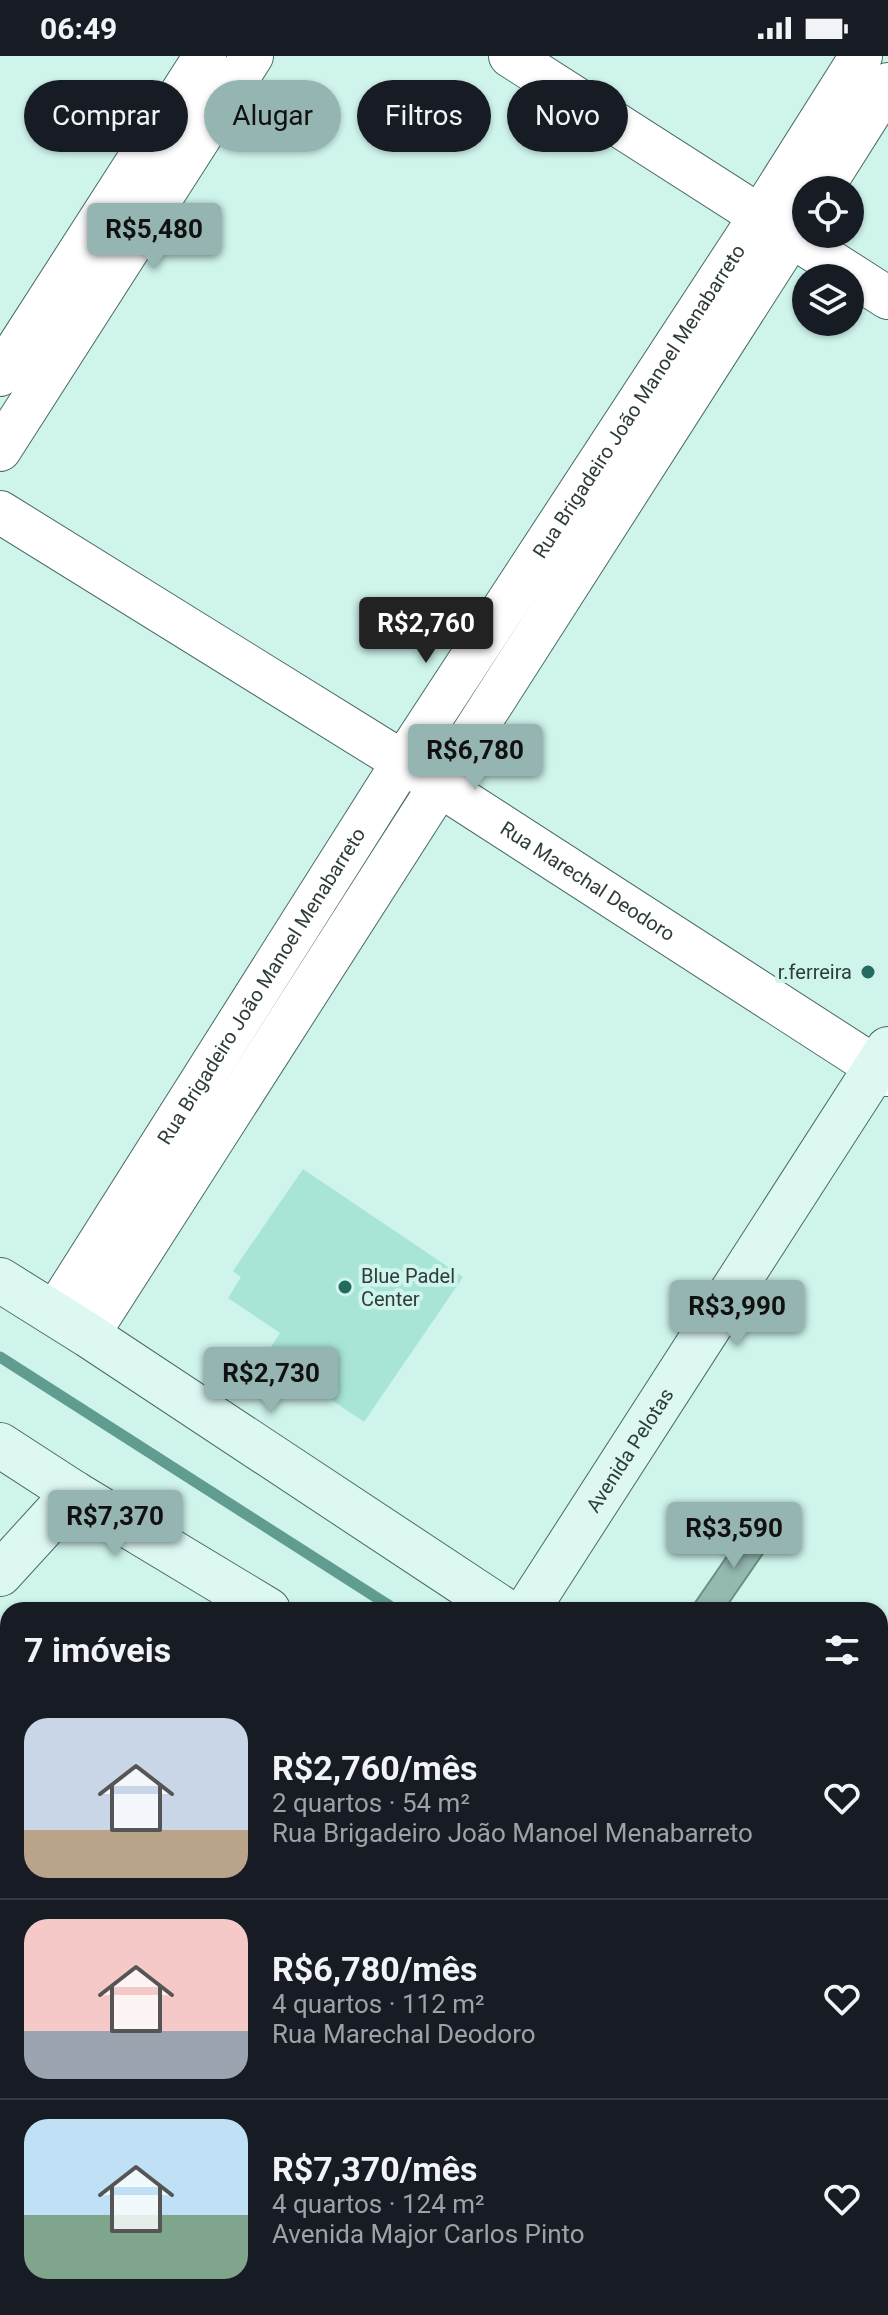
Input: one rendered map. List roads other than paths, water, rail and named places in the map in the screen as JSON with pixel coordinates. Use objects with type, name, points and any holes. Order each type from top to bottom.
[{"type":"street","points":[[0,450],[68,308],[205,56]]},
{"type":"street","points":[[0,375],[68,308],[252,56]]},
{"type":"street","points":[[510,56],[785,222],[888,298]]},
{"type":"street","name":"Rua Brigadeiro João Manoel Menabarreto","points":[[71,1325],[440,786],[785,222],[861,56]]},
{"type":"street","points":[[830,176],[888,84]]},
{"type":"street","name":"Rua Brigadeiro João Manoel Menabarreto","points":[[71,1325],[403,762],[785,222]]},
{"type":"street","name":"Rua Marechal Deodoro","points":[[0,512],[884,1064]]},
{"type":"street","name":"Avenida Pelotas","points":[[532,1602],[884,1064]]},
{"type":"street","points":[[0,1280],[492,1602]]},
{"type":"street","points":[[0,1445],[255,1602]]},
{"type":"street","points":[[0,1574],[74,1493]]},
{"type":"waterway","points":[[0,1357],[383,1602]]},
{"type":"place","name":"r.ferreira","points":[[868,972]]},
{"type":"place","name":"Blue Padel Center","points":[[345,1287]]}]
